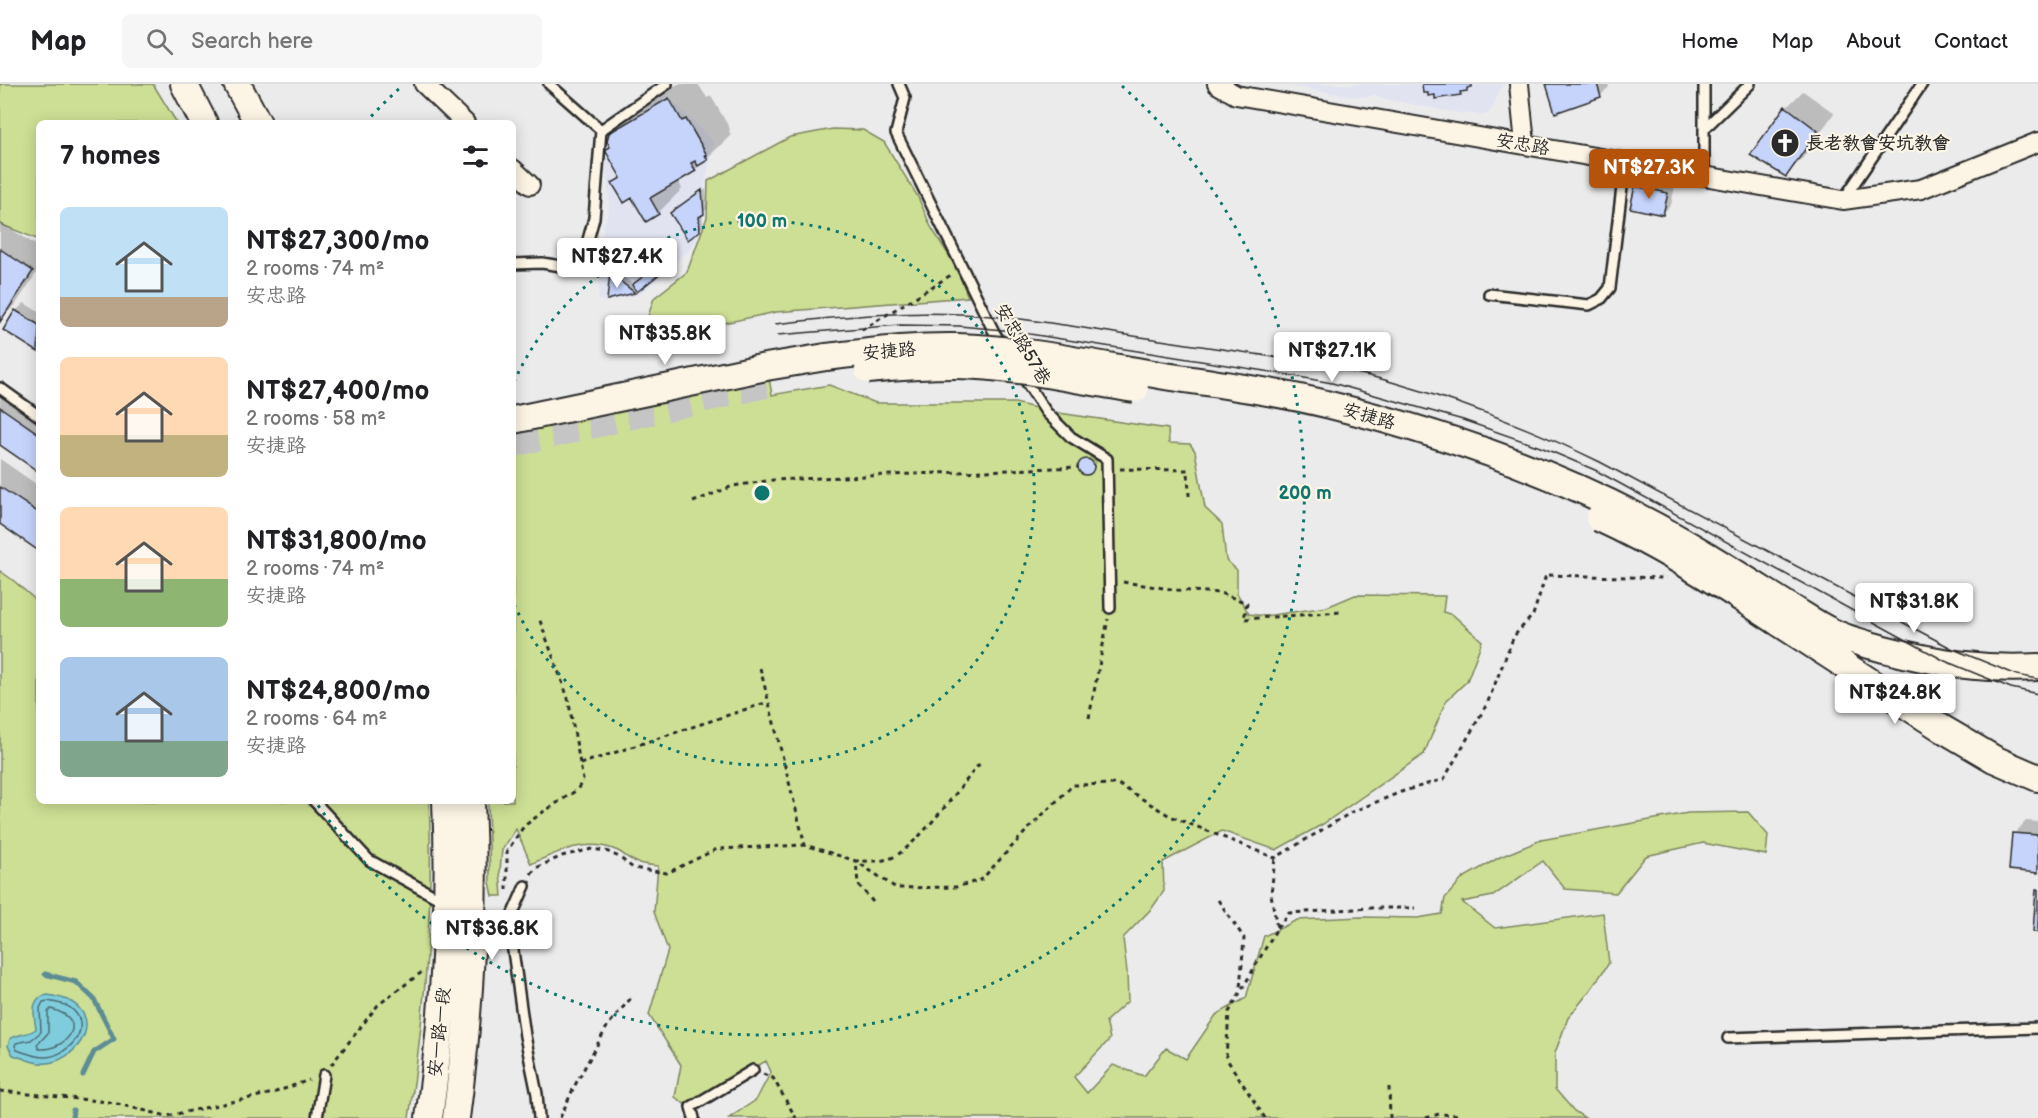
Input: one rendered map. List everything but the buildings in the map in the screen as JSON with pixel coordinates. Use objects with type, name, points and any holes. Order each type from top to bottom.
[{"type":"street","points":[[184,84],[202,120]]},
{"type":"street","points":[[237,84],[256,120]]},
{"type":"street","points":[[424,84],[462,120]]},
{"type":"street","name":"安忠路","points":[[1217,84],[1236,95],[1843,200],[1922,189],[2038,142]]},
{"type":"street","points":[[1519,84],[1526,144]]},
{"type":"street","points":[[516,172],[530,185]]},
{"type":"street","name":"安捷路","points":[[770,384],[827,365],[901,348],[958,347],[1004,351],[1237,387],[1327,404],[1453,440],[1535,470],[1639,517],[1720,563],[1783,614],[1943,729],[1994,759],[2038,778]]},
{"type":"street","name":"安捷路","points":[[516,419],[766,367],[827,365]]},
{"type":"street","name":"安捷路","points":[[1783,614],[1864,644],[1944,664],[2038,667]]},
{"type":"street","name":"安一路一段","points":[[429,1118],[438,1058],[445,974],[446,804]]},
{"type":"street","name":"安一路一段","points":[[456,1118],[464,1059],[472,920],[471,804]]},
{"type":"street","points":[[447,893],[473,883]]},
{"type":"lane","points":[[549,84],[601,130]]},
{"type":"lane","points":[[601,130],[667,84]]},
{"type":"lane","name":"安忠路57巷","points":[[899,84],[904,98],[896,134],[994,332],[1046,412],[1071,437],[1107,459],[1107,468]]},
{"type":"lane","points":[[1704,84],[1704,177]]},
{"type":"lane","points":[[1704,129],[1750,84]]},
{"type":"lane","points":[[1843,200],[1922,84]]},
{"type":"lane","points":[[516,264],[542,263],[580,269],[594,218],[601,130]]},
{"type":"lane","points":[[1489,294],[1589,305],[1601,299],[1610,288],[1625,162]]},
{"type":"lane","points":[[0,388],[36,414]]},
{"type":"lane","points":[[1107,468],[1110,608]]},
{"type":"lane","points":[[317,804],[369,860],[447,893]]},
{"type":"lane","points":[[525,886],[509,922],[539,1118]]},
{"type":"lane","points":[[472,920],[509,922]]},
{"type":"lane","points":[[1728,1038],[2038,1028]]},
{"type":"lane","points":[[694,1118],[691,1107],[753,1070]]},
{"type":"lane","points":[[317,1118],[324,1075]]},
{"type":"path","points":[[859,332],[962,268]]},
{"type":"path","points":[[693,502],[733,486],[773,480],[1078,467]]},
{"type":"path","points":[[1107,468],[1188,470],[1189,496]]},
{"type":"path","points":[[1275,858],[1352,812],[1401,792],[1444,779],[1487,704],[1514,636],[1533,615],[1546,575],[1671,578]]},
{"type":"path","points":[[1110,580],[1177,590],[1220,593],[1247,603],[1244,619],[1341,612]]},
{"type":"path","points":[[1089,718],[1110,608]]},
{"type":"path","points":[[509,922],[507,851],[524,826],[578,790],[583,780],[568,698],[539,618]]},
{"type":"path","points":[[760,668],[805,845]]},
{"type":"path","points":[[580,764],[768,702]]},
{"type":"path","points":[[856,861],[890,859],[905,849],[926,829],[981,762]]},
{"type":"path","points":[[525,886],[536,868],[562,856],[592,849],[619,856],[633,868],[667,873],[717,849],[805,845],[856,861],[896,888],[956,887],[981,880],[1073,785],[1118,784],[1170,816],[1275,858]]},
{"type":"path","points":[[1275,858],[1271,894],[1276,928]]},
{"type":"path","points":[[856,861],[858,884],[873,902]]},
{"type":"path","points":[[1218,900],[1245,938],[1240,991]]},
{"type":"path","points":[[1265,1118],[1226,1058],[1229,1012],[1276,928],[1289,913],[1415,908]]},
{"type":"path","points":[[0,1091],[109,1102],[167,1116],[273,1093],[324,1075],[378,1005],[423,971]]},
{"type":"path","points":[[560,1118],[608,1025],[632,998]]},
{"type":"path","points":[[753,1070],[773,1078],[796,1118]]},
{"type":"path","points":[[1389,1087],[1390,1118]]},
{"type":"path","points":[[1257,1118],[1260,1110]]},
{"type":"path","points":[[1426,1118],[1439,1114],[1461,1115]]},
{"type":"shaded area","points":[[1275,84],[1503,84],[1491,111],[1485,115],[1457,113],[1379,98],[1375,94],[1368,97],[1356,97]]},
{"type":"shaded area","points":[[667,95],[714,142],[703,195],[704,214],[700,231],[693,246],[665,274],[638,295],[607,302],[598,300],[603,225],[609,210],[603,143],[609,133]]},
{"type":"green space","points":[[0,84],[153,84],[175,120],[36,120],[36,239],[0,224]]},
{"type":"green space","points":[[833,129],[863,130],[884,142],[918,197],[931,227],[956,267],[968,297],[776,312],[640,341],[654,298],[687,272],[707,217],[708,181],[790,137]]},
{"type":"green space","points":[[768,373],[772,395],[829,385],[876,403],[1015,403],[1052,412],[1168,429],[1169,443],[1190,444],[1195,451],[1205,508],[1222,524],[1226,560],[1237,570],[1237,593],[1249,614],[1265,616],[1327,607],[1355,595],[1445,596],[1443,612],[1453,615],[1482,641],[1467,681],[1446,701],[1424,754],[1323,824],[1276,850],[1222,831],[1163,862],[1164,891],[1152,908],[1123,938],[1128,1001],[1106,1021],[1110,1039],[1074,1077],[1087,1093],[1113,1065],[1144,1076],[1166,1048],[1186,1059],[1216,1015],[1246,998],[1264,936],[1297,920],[1361,917],[1417,918],[1442,914],[1445,898],[1463,878],[1500,857],[1541,840],[1688,813],[1748,812],[1768,835],[1766,855],[1703,843],[1646,856],[1616,893],[1565,889],[1543,861],[1493,896],[1462,902],[1495,928],[1603,913],[1609,963],[1568,1018],[1555,1053],[1555,1089],[1574,1111],[1585,1118],[729,1118],[756,1100],[771,1072],[766,1061],[686,1105],[675,1097],[681,1065],[649,1015],[668,950],[654,912],[658,866],[640,863],[618,851],[596,845],[563,850],[531,864],[516,829],[502,850],[500,871],[502,896],[493,896],[490,882],[488,804],[516,804],[516,430]]},
{"type":"green space","points":[[0,571],[36,600],[36,804],[429,804],[430,880],[424,1000],[409,1118],[0,1118]]},
{"type":"water","points":[[48,995],[71,1002],[84,1015],[85,1033],[81,1042],[66,1056],[48,1063],[35,1062],[13,1055],[8,1046],[10,1039],[36,1029],[35,1003],[42,996]]},
{"type":"waterway","points":[[45,974],[76,982],[94,999],[114,1039],[94,1052],[83,1075]]},
{"type":"waterway","points":[[72,1118],[73,1110]]},
{"type":"tunnel","points":[[516,443],[770,384]]},
{"type":"tram line","points":[[775,324],[890,314],[937,313],[1012,318],[1331,367],[1385,380],[1494,416],[1548,438],[1600,462],[1953,649],[2017,675],[2038,679]]},
{"type":"tram line","points":[[777,335],[900,325],[959,326],[1004,330],[1332,383],[1463,420],[1543,448],[1595,470],[1945,661],[2011,688],[2038,694]]},
{"type":"place","name":"長老教會安坑教會","points":[[1785,143]]}]
